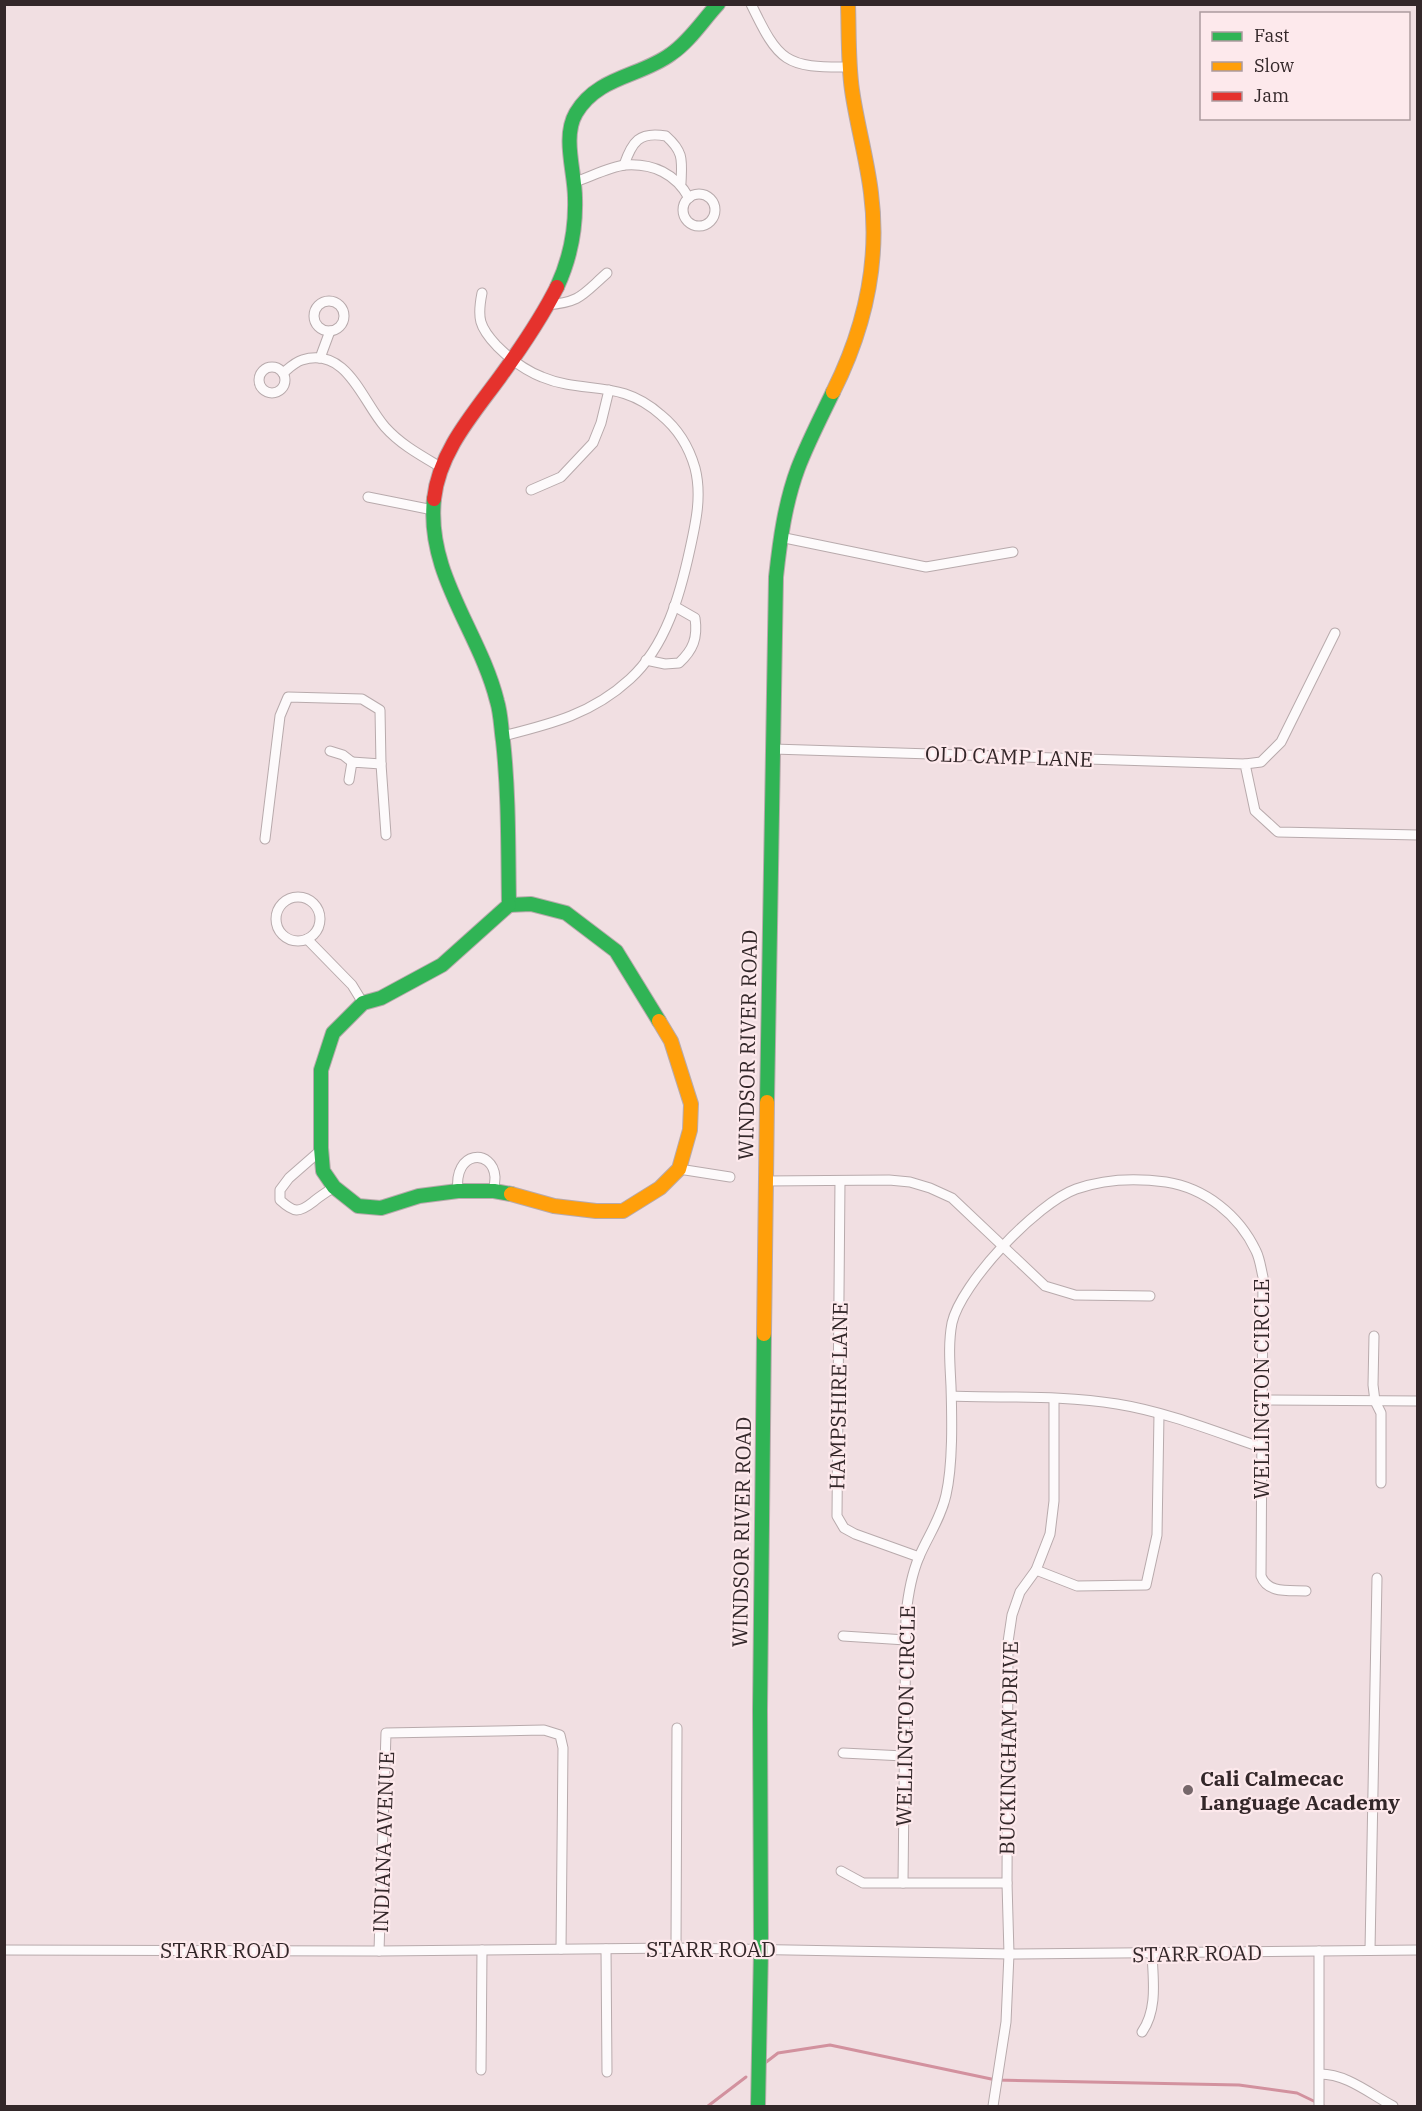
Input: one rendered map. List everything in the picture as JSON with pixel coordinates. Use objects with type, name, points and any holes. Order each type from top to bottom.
[{"type":"street","points":[[509,905],[507,770],[498,700],[480,649],[454,601],[436,541],[433,510],[443,461],[465,425],[534,329],[566,264],[575,220],[575,182],[571,136],[573,119],[595,90],[610,80],[664,60],[687,42],[718,4]]},
{"type":"street","points":[[751,4],[776,50],[790,62],[807,67],[850,68]]},
{"type":"street","name":"WINDSOR RIVER ROAD","points":[[758,2106],[766,1181],[776,576],[780,537],[793,483],[803,455],[845,372],[865,309],[870,280],[874,225],[850,68],[848,4]]},
{"type":"street","points":[[624,165],[631,147],[640,138],[648,135],[666,136],[680,150],[681,183]]},
{"type":"street","points":[[575,182],[624,165],[647,166],[668,173],[681,183],[689,198]]},
{"type":"street","points":[[547,305],[568,303],[577,299],[606,273]]},
{"type":"street","points":[[482,293],[478,311],[481,324],[487,335],[511,360],[550,379],[642,399],[663,416],[683,439],[695,468],[699,498],[681,588],[655,649],[646,660],[630,679],[590,709],[561,721],[503,736]]},
{"type":"street","points":[[320,358],[330,331]]},
{"type":"street","points":[[283,373],[300,360],[320,358],[339,365],[355,381],[385,427],[406,446],[442,468]]},
{"type":"street","points":[[531,490],[561,477],[593,443],[602,423],[609,390]]},
{"type":"street","points":[[368,497],[433,510]]},
{"type":"street","points":[[780,537],[926,567],[1013,552]]},
{"type":"street","points":[[646,660],[665,664],[679,663],[688,655],[697,631],[695,618],[674,606]]},
{"type":"street","name":"OLD CAMP LANE","points":[[772,749],[1245,764],[1261,762],[1281,742],[1335,633]]},
{"type":"street","points":[[265,839],[280,716],[288,697],[362,699],[380,710],[386,835]]},
{"type":"street","points":[[330,751],[343,754],[352,762],[381,764]]},
{"type":"street","points":[[349,780],[352,762]]},
{"type":"street","points":[[1245,764],[1255,811],[1278,832],[1418,835]]},
{"type":"street","points":[[307,939],[317,930],[320,917],[318,911],[310,901],[304,898],[289,900],[278,910],[276,917],[280,932],[292,940],[307,939],[352,985],[363,1003]]},
{"type":"street","points":[[531,904],[566,913],[616,951],[671,1041],[691,1104],[690,1130],[679,1169],[660,1188],[623,1211],[596,1211],[554,1206],[520,1195],[494,1191],[458,1191],[419,1196],[381,1208],[358,1206],[334,1187],[323,1171],[321,1070],[333,1032],[363,1003],[381,998],[442,966],[509,905],[531,904]]},
{"type":"street","points":[[321,1150],[289,1178],[280,1191],[280,1200],[288,1207],[298,1211],[304,1210],[334,1187]]},
{"type":"street","points":[[458,1191],[457,1180],[461,1167],[467,1160],[477,1157],[491,1165],[495,1175],[494,1191]]},
{"type":"street","points":[[679,1169],[730,1178]]},
{"type":"street","points":[[766,1181],[889,1180],[910,1182],[952,1198],[1046,1286],[1075,1295],[1150,1296]]},
{"type":"street","name":"HAMPSHIRE LANE","points":[[840,1181],[837,1516],[844,1528],[855,1534],[919,1557]]},
{"type":"street","name":"WELLINGTON CIRCLE","points":[[903,1883],[908,1595],[919,1557],[940,1515],[950,1471],[952,1396],[950,1340],[953,1321],[969,1286],[1038,1212],[1056,1198],[1084,1187],[1115,1181],[1156,1181],[1178,1184],[1199,1191],[1232,1216],[1245,1231],[1257,1253],[1263,1278],[1261,1576],[1264,1584],[1271,1589],[1306,1591]]},
{"type":"street","points":[[1374,1336],[1373,1385],[1375,1401],[1381,1413],[1381,1483]]},
{"type":"street","points":[[952,1396],[1054,1399],[1117,1404],[1159,1414],[1263,1448]]},
{"type":"street","name":"BUCKINGHAM DRIVE","points":[[993,2106],[1006,2022],[1009,1954],[1008,1642],[1012,1615],[1020,1592],[1036,1570],[1050,1534],[1053,1518],[1054,1399]]},
{"type":"street","points":[[1263,1400],[1418,1401]]},
{"type":"street","points":[[1036,1570],[1077,1586],[1146,1585],[1157,1535],[1159,1414]]},
{"type":"street","points":[[1370,1950],[1377,1578]]},
{"type":"street","points":[[843,1636],[906,1640]]},
{"type":"street","points":[[676,1948],[677,1728]]},
{"type":"street","name":"INDIANA AVENUE","points":[[380,1951],[386,1733],[544,1730],[560,1735],[563,1748],[561,1949]]},
{"type":"street","points":[[843,1753],[904,1756]]},
{"type":"street","points":[[842,1870],[863,1883],[1007,1883]]},
{"type":"street","name":"STARR ROAD","points":[[4,1950],[380,1951],[676,1948],[1009,1954],[1418,1950]]},
{"type":"street","points":[[606,1949],[606,2072]]},
{"type":"street","points":[[481,2070],[482,1950]]},
{"type":"street","points":[[1319,1951],[1320,2106]]},
{"type":"street","points":[[1142,2032],[1147,2025],[1153,2002],[1152,1953]]},
{"type":"street","points":[[1320,2074],[1338,2076],[1393,2106]]},
{"type":"waterway","points":[[765,2063],[778,2053],[830,2045],[996,2080],[1239,2085],[1297,2093],[1324,2106]]},
{"type":"waterway","points":[[708,2106],[746,2077]]},
{"type":"traffic: fast","points":[[557,287],[569,255],[574,221],[570,133],[576,113],[596,91],[659,62],[678,49],[718,4]]},
{"type":"traffic: fast","points":[[767,1102],[776,577],[779,549],[793,481],[833,392]]},
{"type":"traffic: fast","points":[[434,499],[434,526],[438,552],[446,578],[489,676],[499,711],[506,782],[509,905],[531,904],[566,913],[616,951],[659,1021]]},
{"type":"traffic: fast","points":[[509,905],[442,965],[381,998],[363,1003],[333,1033],[321,1070],[321,1148],[323,1171],[334,1187],[358,1206],[381,1208],[419,1196],[458,1191],[494,1191],[511,1194]]},
{"type":"traffic: fast","points":[[758,2106],[764,1334]]},
{"type":"traffic: slow","points":[[833,392],[861,320],[871,270],[873,244],[871,193],[851,79],[848,4]]},
{"type":"traffic: slow","points":[[511,1194],[554,1206],[596,1211],[623,1211],[660,1188],[679,1169],[690,1130],[691,1104],[671,1041],[659,1021]]},
{"type":"traffic: slow","points":[[764,1334],[767,1102]]},
{"type":"traffic: jam","points":[[434,499],[443,465],[459,434],[523,344],[557,287]]},
{"type":"place","name":"Cali Calmecac Language Academy","points":[[1188,1790]]}]
